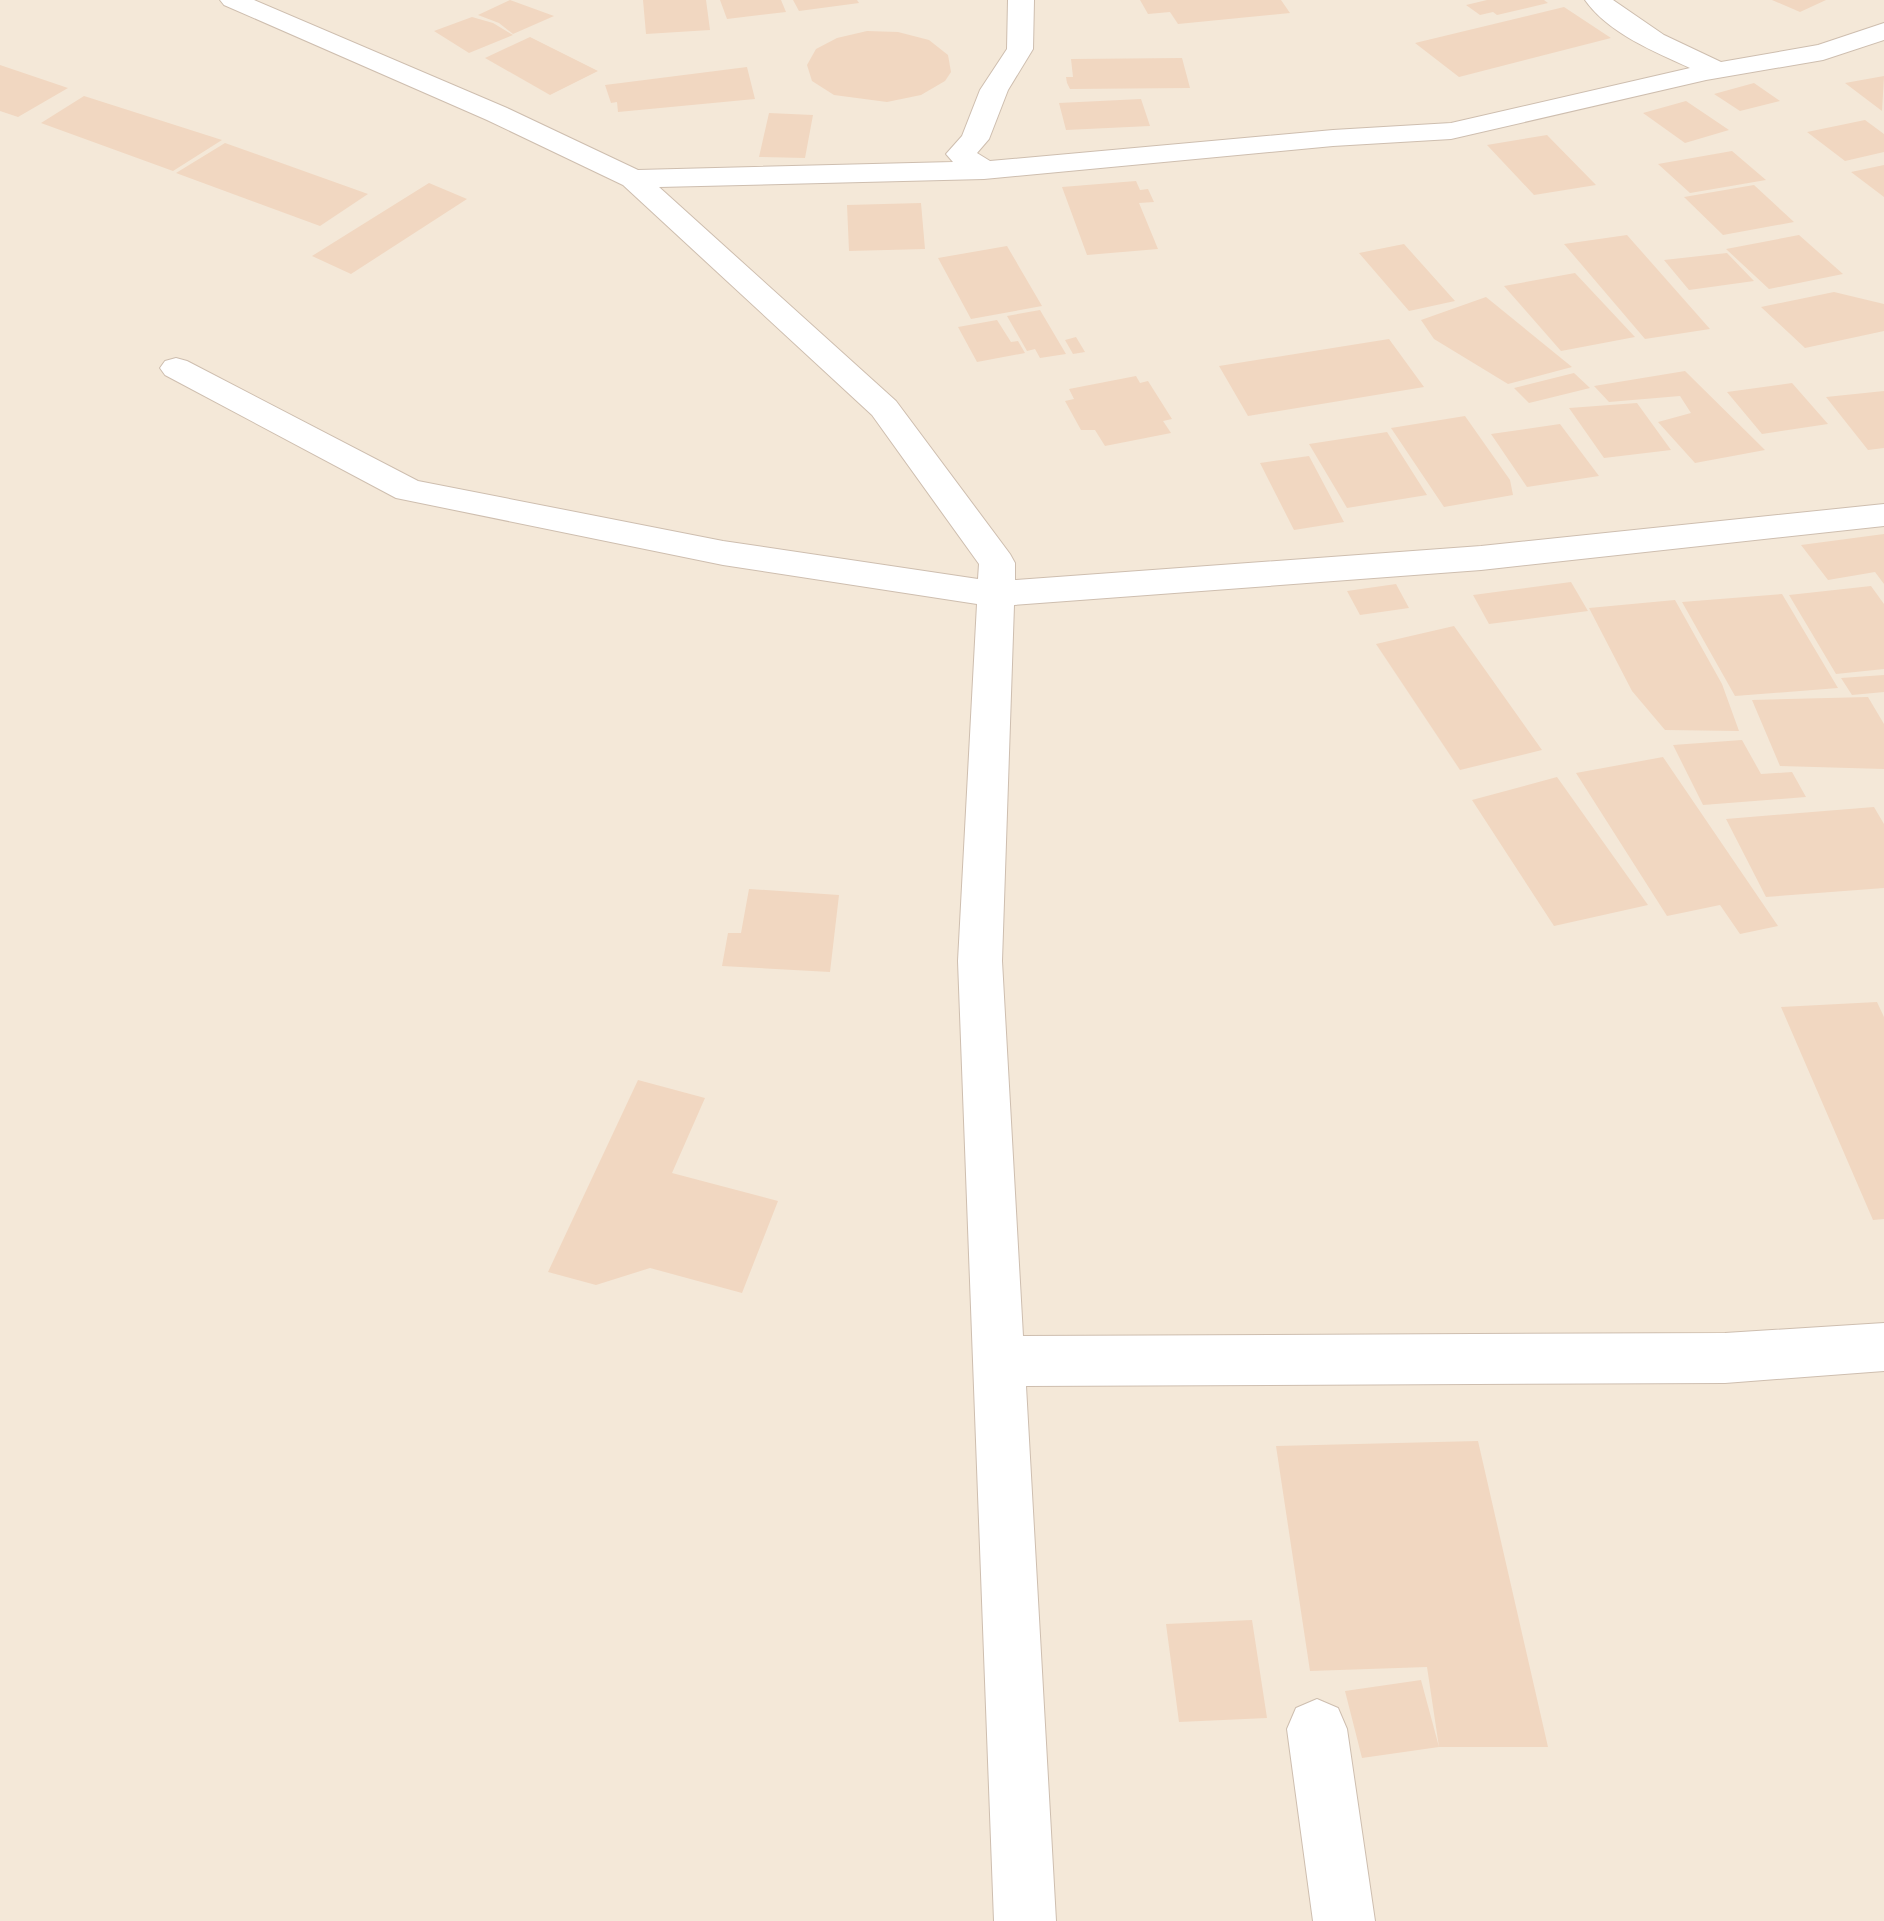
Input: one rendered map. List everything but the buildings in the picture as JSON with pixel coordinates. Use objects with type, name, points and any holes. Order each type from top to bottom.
[{"type":"street","points":[[233,0],[497,114],[633,179],[884,408],[997,563],[980,961],[1025,1921]]},
{"type":"street","points":[[984,170],[960,154],[975,139],[994,90],[1020,49],[1021,0]]},
{"type":"street","points":[[1598,0],[1616,18],[1666,47],[1718,70]]},
{"type":"street","points":[[633,179],[984,170],[1333,138],[1451,131],[1718,70],[1823,52],[1884,31]]},
{"type":"street","points":[[176,368],[408,490],[723,553],[994,594],[1481,558],[1884,515]]},
{"type":"street","points":[[1000,1361],[1725,1358],[1884,1347]]},
{"type":"street","points":[[1317,1729],[1344,1921]]},
{"type":"shaded area","points":[[0,0],[1884,0],[1884,1921],[0,1921]]}]
